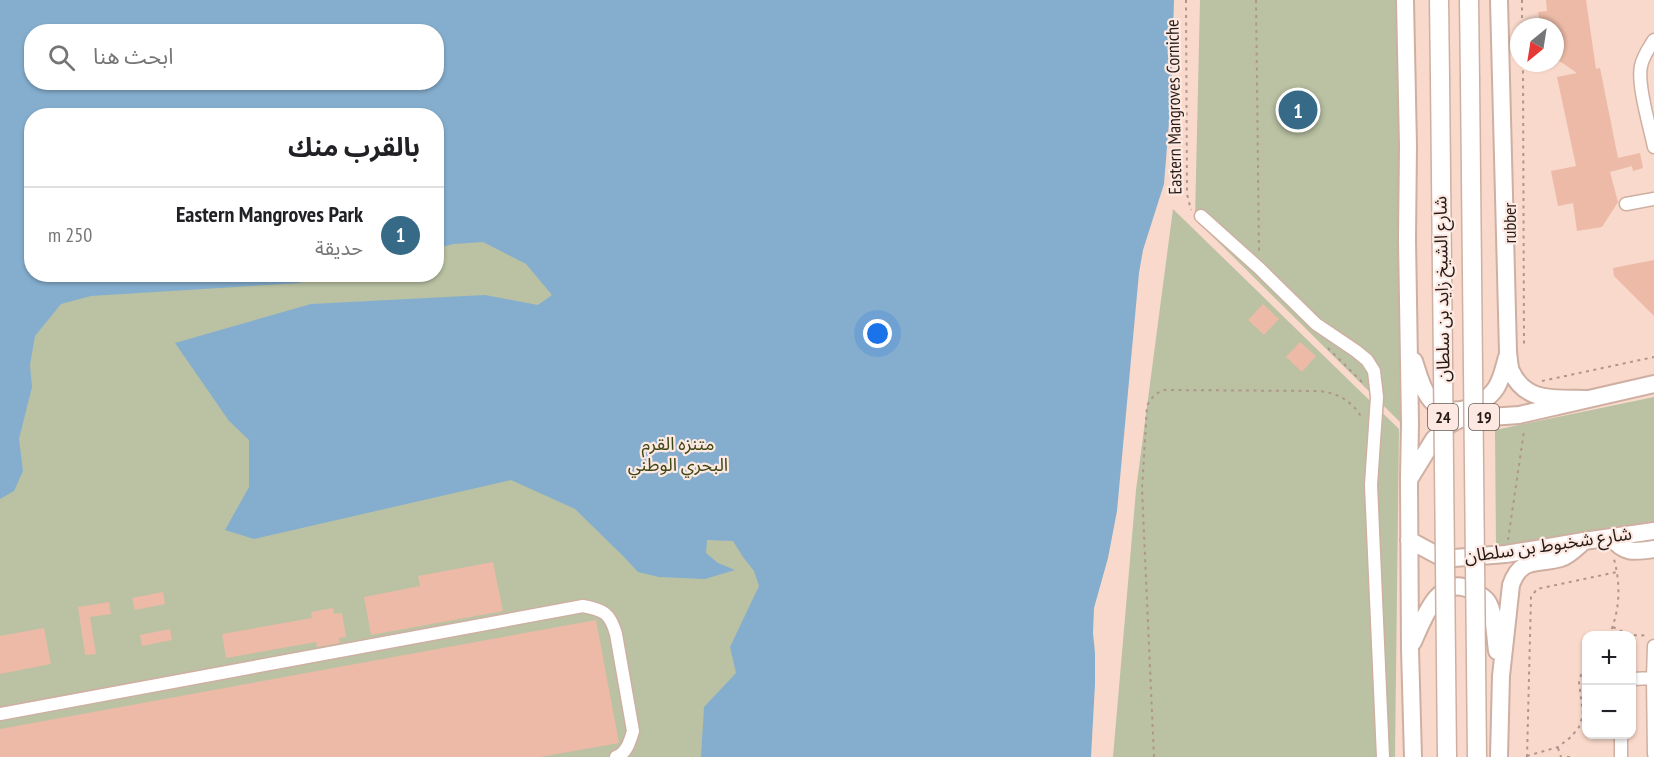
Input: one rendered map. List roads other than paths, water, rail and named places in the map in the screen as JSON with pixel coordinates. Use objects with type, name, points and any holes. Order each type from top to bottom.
[{"type":"highway","name":"شارع الشيخ زايد بن سلطان","points":[[1439,0],[1447,757]]},
{"type":"highway","name":"شارع الشيخ زايد بن سلطان","points":[[1469,0],[1477,757]]},
{"type":"main road","points":[[1405,0],[1408,146],[1410,649],[1413,757]]},
{"type":"main road","points":[[1499,0],[1516,351],[1510,370],[1524,390],[1543,398],[1587,399]]},
{"type":"main road","points":[[1408,346],[1428,397],[1444,409],[1454,411],[1473,406],[1491,394],[1516,351]]},
{"type":"main road","name":"19","points":[[1409,479],[1434,440],[1450,424],[1460,419],[1519,415],[1654,384]]},
{"type":"main road","name":"شارع شخبوط بن سلطان","points":[[1409,540],[1427,551],[1445,557],[1506,554],[1654,531]]},
{"type":"main road","points":[[1609,537],[1617,546],[1628,551],[1654,549]]},
{"type":"main road","points":[[1499,757],[1501,676],[1511,585],[1515,574],[1524,565],[1568,555],[1584,541]]},
{"type":"main road","points":[[1410,649],[1425,614],[1435,599],[1452,587],[1468,588],[1487,601],[1492,612],[1501,676]]},
{"type":"street","points":[[1652,46],[1641,65],[1640,79],[1654,147]]},
{"type":"street","points":[[1626,204],[1654,199]]},
{"type":"street","points":[[1196,215],[1259,268],[1316,324],[1356,351],[1374,371],[1377,398],[1371,484],[1383,757]]},
{"type":"street","points":[[0,714],[583,606],[600,609],[612,619],[616,634],[633,731],[629,745],[620,756],[616,757]]},
{"type":"street","points":[[1654,646],[1654,754]]},
{"type":"street","points":[[1636,679],[1653,678]]},
{"type":"street","points":[[1621,739],[1622,757]]},
{"type":"water","name":"متنزه القرم البحري الوطني","points":[[0,0],[1174,0],[1171,97],[1164,184],[1143,250],[1139,273],[1117,511],[1108,558],[1094,608],[1095,684],[1091,757],[701,757],[704,707],[736,673],[730,647],[759,586],[754,571],[733,541],[707,540],[706,553],[718,563],[735,570],[705,579],[659,577],[638,572],[575,509],[511,480],[254,539],[225,530],[249,487],[249,440],[229,421],[175,343],[311,304],[485,295],[538,305],[552,295],[526,264],[483,242],[444,246],[444,108],[24,108],[24,282],[302,282],[91,296],[61,304],[35,336],[30,365],[32,387],[19,439],[23,471],[14,491],[0,499]]},
{"type":"place","name":"Eastern Mangroves Park","points":[[1298,110]]}]
